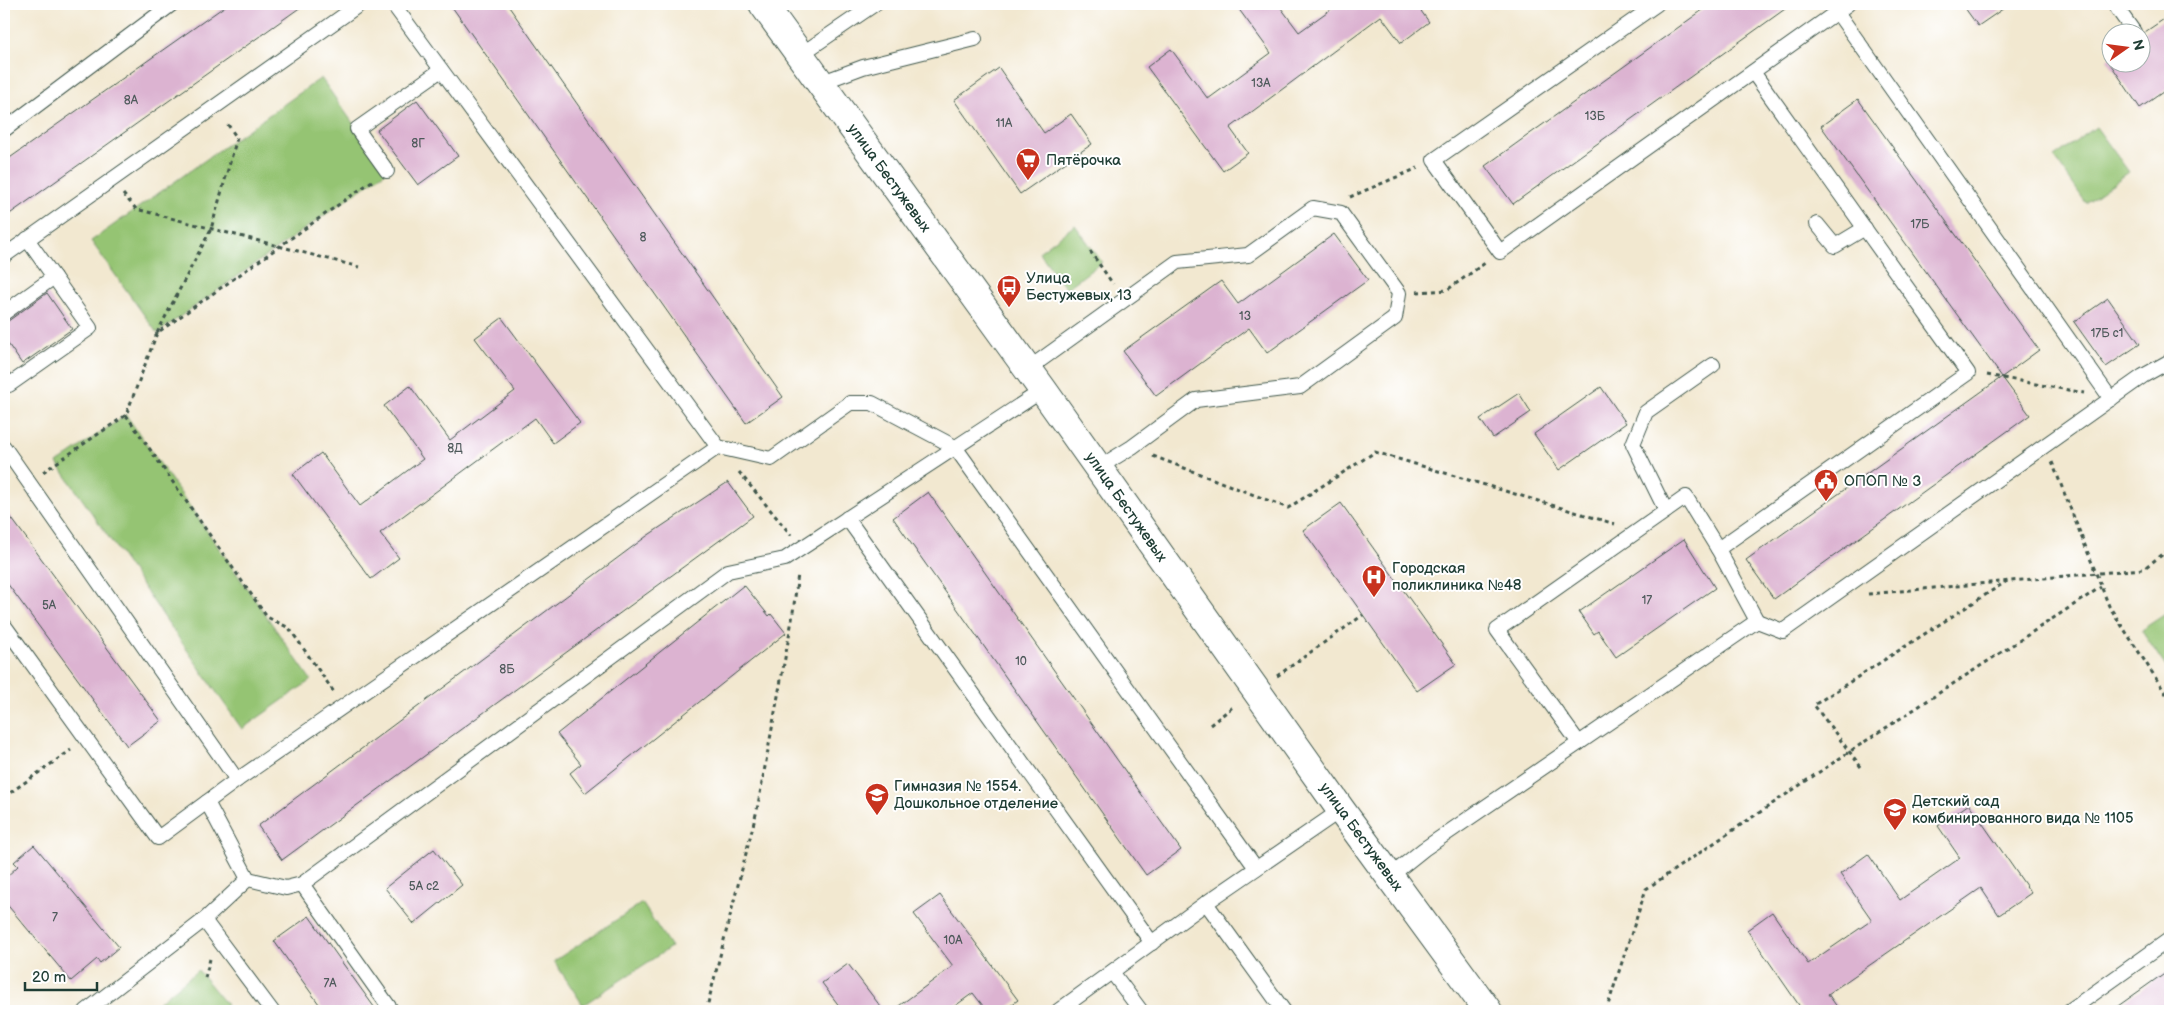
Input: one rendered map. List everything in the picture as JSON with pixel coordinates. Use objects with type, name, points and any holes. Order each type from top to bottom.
[{"type":"street","name":"улица Бестужевых","points":[[763,4],[1028,369],[1389,877],[1488,1011]]},
{"type":"lane","points":[[4,130],[172,4]]},
{"type":"lane","points":[[4,256],[360,4]]},
{"type":"lane","points":[[393,4],[718,447],[771,458],[850,403],[872,403],[955,447],[1256,868]]},
{"type":"lane","points":[[800,55],[875,4]]},
{"type":"lane","points":[[1657,4],[1434,160],[1500,252],[1843,8],[2111,399]]},
{"type":"lane","points":[[2114,4],[2127,22]]},
{"type":"lane","points":[[820,83],[863,67],[975,39]]},
{"type":"lane","points":[[386,171],[356,129],[441,70]]},
{"type":"lane","points":[[1718,549],[1968,373],[1753,72]]},
{"type":"lane","points":[[1028,369],[1177,262],[1248,255],[1313,208],[1341,213],[1399,293],[1395,318],[1300,387],[1196,400],[1132,447],[1098,468]]},
{"type":"lane","points":[[1818,224],[1836,246],[1864,228]]},
{"type":"lane","points":[[4,378],[9,385],[90,328],[27,240]]},
{"type":"lane","points":[[4,313],[54,277]]},
{"type":"lane","points":[[1579,743],[1497,630],[1686,497],[1718,549],[1757,621],[1783,631],[2143,376],[2170,361]]},
{"type":"lane","points":[[1666,511],[1633,444],[1646,412],[1713,365]]},
{"type":"lane","points":[[207,802],[248,879],[286,888],[302,884],[728,571],[785,558],[1043,390]]},
{"type":"lane","points":[[4,447],[237,780]]},
{"type":"lane","points":[[4,625],[158,838],[237,780],[718,447]]},
{"type":"lane","points":[[847,518],[1152,943]]},
{"type":"lane","points":[[1389,877],[1424,849],[1757,621]]},
{"type":"lane","points":[[1058,1011],[1206,903],[1341,810]]},
{"type":"lane","points":[[86,1011],[204,920],[248,879]]},
{"type":"lane","points":[[302,884],[392,1011]]},
{"type":"lane","points":[[1206,903],[1284,1011]]},
{"type":"lane","points":[[204,920],[272,1011]]},
{"type":"lane","points":[[2069,1011],[2170,938]]},
{"type":"lane","points":[[1112,972],[1141,1011]]},
{"type":"path","points":[[28,482],[126,414],[157,333],[211,229],[237,138],[216,106]]},
{"type":"path","points":[[1341,213],[1349,197],[1434,160]]},
{"type":"path","points":[[157,333],[386,171]]},
{"type":"path","points":[[112,180],[136,209],[359,267]]},
{"type":"path","points":[[1090,251],[1123,299]]},
{"type":"path","points":[[1399,293],[1447,290],[1500,252]]},
{"type":"path","points":[[1968,373],[2002,377],[2111,399]]},
{"type":"path","points":[[126,414],[267,617],[289,628],[343,706]]},
{"type":"path","points":[[2045,446],[2109,606],[2170,700]]},
{"type":"path","points":[[706,1011],[757,810],[792,620],[802,548],[718,447]]},
{"type":"path","points":[[1132,447],[1288,508],[1375,452],[1638,531]]},
{"type":"path","points":[[1830,598],[2143,568],[2170,549]]},
{"type":"path","points":[[1861,767],[1814,706],[2008,581]]},
{"type":"path","points":[[1606,1011],[1646,889],[1849,752],[2101,587]]},
{"type":"path","points":[[1277,676],[1363,615]]},
{"type":"path","points":[[1210,725],[1237,704]]},
{"type":"path","points":[[4,797],[86,739]]},
{"type":"green space","points":[[321,78],[387,171],[157,333],[91,241]]},
{"type":"green space","points":[[2096,127],[2129,172],[2086,203],[2054,157]]},
{"type":"green space","points":[[1075,225],[1102,262],[1066,289],[1039,252]]},
{"type":"green space","points":[[126,415],[311,680],[242,729],[57,463]]},
{"type":"green space","points":[[2170,611],[2170,673],[2141,630]]},
{"type":"green space","points":[[642,903],[671,947],[583,1005],[554,961]]},
{"type":"green space","points":[[198,970],[227,1005],[220,1011],[148,1011]]},
{"type":"building","points":[[228,4],[305,4],[4,218],[4,162]]},
{"type":"building","points":[[450,4],[507,4],[783,397],[746,423]]},
{"type":"building","points":[[1235,4],[1278,4],[1299,32],[1338,4],[1416,4],[1429,22],[1401,43],[1381,16],[1230,128],[1248,153],[1223,171],[1147,67],[1171,49],[1208,99],[1271,53]]},
{"type":"building","points":[[1711,4],[1792,4],[1513,204],[1485,166]]},
{"type":"building","points":[[1962,4],[2010,4],[1978,26]]},
{"type":"building","points":[[2170,15],[2170,87],[2140,108],[2116,72],[2152,72],[2152,27]]},
{"type":"building","points":[[999,68],[1044,133],[1071,114],[1092,144],[1020,194],[954,100]]},
{"type":"building","points":[[1858,99],[2039,350],[2002,377],[1821,126]]},
{"type":"building","points":[[417,100],[458,156],[418,185],[377,130]]},
{"type":"building","points":[[1334,234],[1368,280],[1267,353],[1249,328],[1156,396],[1123,351],[1221,281],[1238,304]]},
{"type":"building","points":[[47,293],[72,329],[22,364],[4,338],[4,324]]},
{"type":"building","points":[[2108,298],[2140,344],[2106,367],[2074,322]]},
{"type":"building","points":[[502,318],[580,423],[553,443],[535,418],[380,533],[399,558],[371,579],[293,474],[321,453],[360,506],[423,459],[384,406],[410,386],[450,440],[515,391],[475,338]]},
{"type":"building","points":[[2002,377],[2030,415],[1774,599],[1746,560]]},
{"type":"building","points":[[1601,387],[1626,423],[1559,470],[1534,434]]},
{"type":"building","points":[[1519,393],[1531,412],[1493,438],[1480,419]]},
{"type":"building","points":[[728,482],[753,516],[282,860],[258,826],[647,536]]},
{"type":"building","points":[[928,492],[1181,850],[1146,875],[893,518]]},
{"type":"building","points":[[1341,503],[1456,664],[1417,691],[1303,530]]},
{"type":"building","points":[[4,508],[161,721],[127,746],[4,579]]},
{"type":"building","points":[[1684,539],[1715,588],[1616,657],[1598,631],[1594,634],[1579,612]]},
{"type":"building","points":[[744,585],[769,616],[771,614],[786,633],[585,793],[570,773],[581,764],[557,734]]},
{"type":"building","points":[[1969,804],[2031,893],[1999,915],[1981,888],[1828,994],[1840,1011],[1803,1011],[1747,930],[1772,912],[1808,964],[1872,920],[1840,874],[1868,854],[1900,900],[1960,858],[1938,826]]},
{"type":"building","points":[[34,845],[119,947],[100,963],[97,959],[71,981],[4,901],[4,879],[18,866],[14,862]]},
{"type":"building","points":[[434,849],[462,885],[414,924],[385,888]]},
{"type":"building","points":[[940,895],[1018,1000],[1003,1011],[987,1011],[973,993],[948,1011],[892,1011],[953,966],[914,914]]},
{"type":"building","points":[[309,916],[377,1011],[324,1011],[274,941]]},
{"type":"building","points":[[848,964],[884,1011],[843,1011],[822,983]]},
{"type":"building","points":[[2170,969],[2170,1011],[2111,1011]]},
{"type":"place","name":"Пятёрочка","points":[[1028,181]]},
{"type":"place","name":"Улица Бестужевых, 13","points":[[1009,308]]},
{"type":"place","name":"ОПОП № 3","points":[[1826,502]]},
{"type":"place","name":"Городская поликлиника №48","points":[[1374,598]]},
{"type":"place","name":"Гимназия № 1554. Дошкольное отделение","points":[[877,816]]},
{"type":"place","name":"Детский сад комбинированного вида № 1105","points":[[1895,831]]}]
